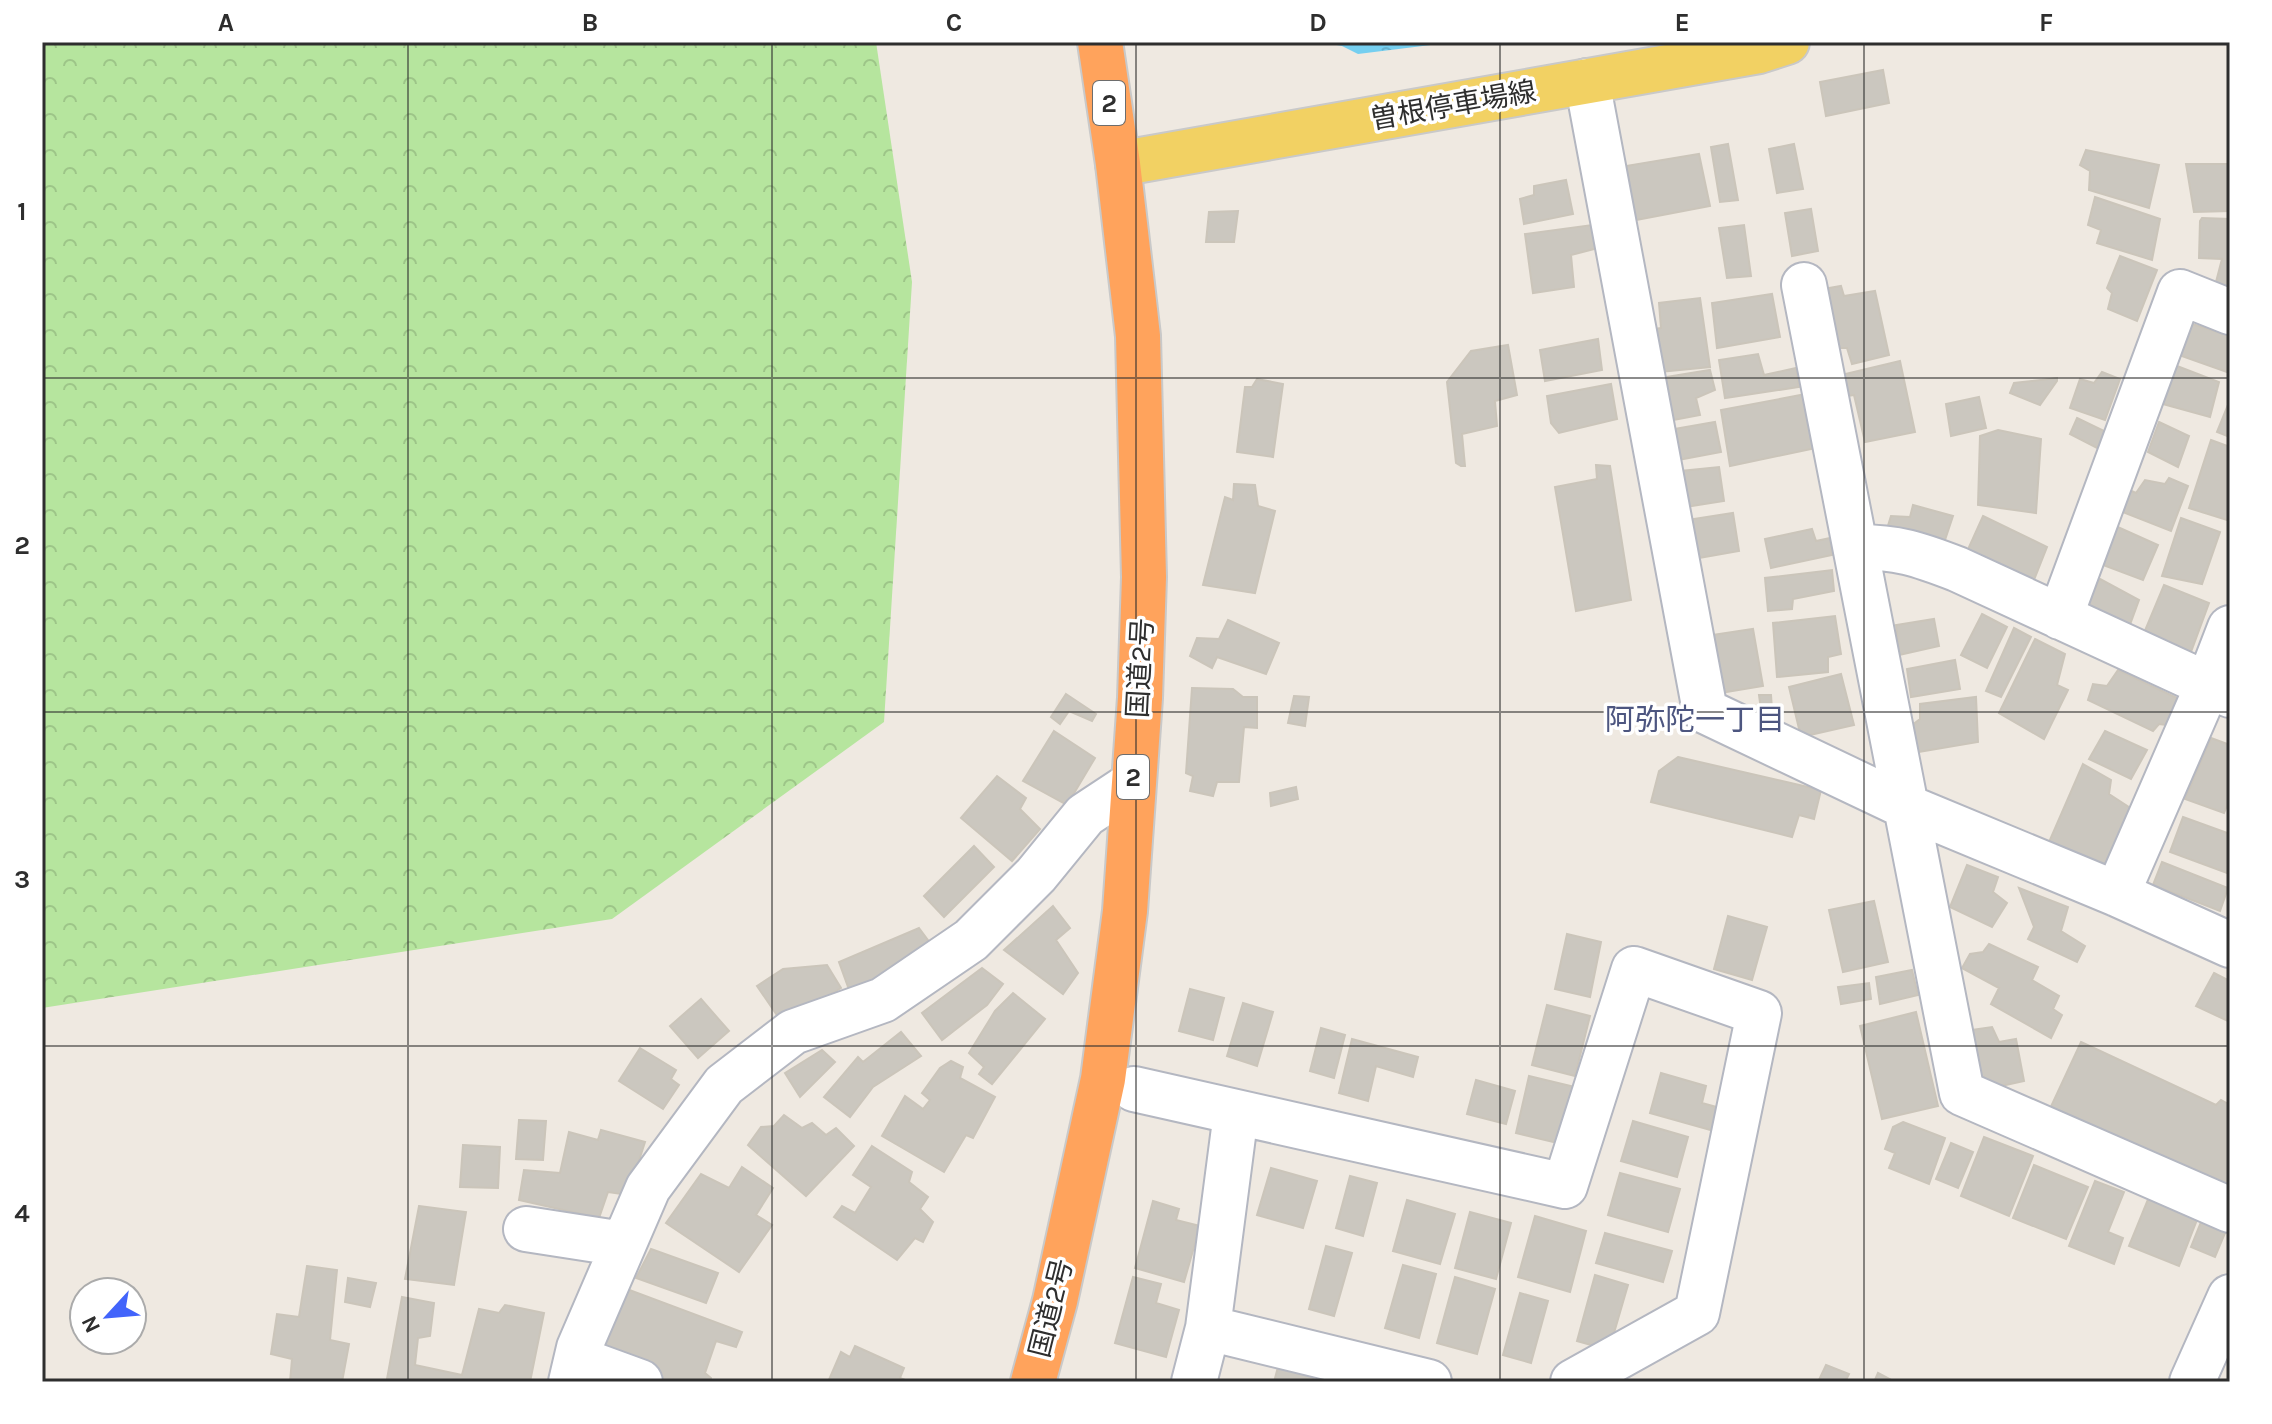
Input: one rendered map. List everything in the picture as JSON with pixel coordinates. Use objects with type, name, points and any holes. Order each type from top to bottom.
[{"type":"highway","name":"国道2号","points":[[1033,1382],[1055,1301],[1103,1079],[1125,911],[1140,698],[1144,577],[1138,336],[1100,42]]},
{"type":"main road","name":"曽根停車場線","points":[[1118,164],[1759,51],[1787,42]]},
{"type":"street","points":[[1587,81],[1705,711],[1907,807],[2117,894],[2230,945]]},
{"type":"street","points":[[1804,285],[1962,1093],[2230,1210]]},
{"type":"street","points":[[2060,617],[2180,292],[2230,312]]},
{"type":"street","points":[[1856,547],[1912,552],[1957,569],[2219,690]]},
{"type":"street","points":[[2117,894],[2219,690],[2230,628]]},
{"type":"street","points":[[640,1382],[574,1371],[579,1348],[648,1188],[724,1085],[793,1032],[883,1000],[971,940],[1036,875],[1085,815],[1132,784]]},
{"type":"street","points":[[1134,1089],[1565,1186],[1634,969],[1759,1013],[1697,1313],[1573,1382]]},
{"type":"street","points":[[1194,1382],[1208,1328],[1236,1113]]},
{"type":"street","points":[[526,1229],[623,1244]]},
{"type":"street","points":[[2192,1382],[2230,1297]]},
{"type":"street","points":[[1208,1328],[1429,1382]]},
{"type":"green space","points":[[42,42],[876,42],[912,282],[884,722],[612,919],[42,1008]]},
{"type":"water","points":[[1320,42],[1455,42],[1358,54],[1342,46]]},
{"type":"building","points":[[1883,70],[1889,103],[1826,116],[1820,82]]},
{"type":"building","points":[[1728,144],[1738,200],[1720,202],[1711,147]]},
{"type":"building","points":[[1794,144],[1803,189],[1777,193],[1769,149]]},
{"type":"building","points":[[2086,150],[2159,165],[2149,208],[2089,190],[2090,171],[2080,165]]},
{"type":"building","points":[[1699,154],[1710,206],[1636,220],[1626,166]]},
{"type":"building","points":[[2186,164],[2230,164],[2230,211],[2194,212]]},
{"type":"building","points":[[1566,180],[1573,214],[1524,224],[1520,199],[1534,195],[1534,186]]},
{"type":"building","points":[[2095,197],[2160,219],[2152,260],[2097,243],[2101,230],[2088,225]]},
{"type":"building","points":[[1811,209],[1818,251],[1792,256],[1785,213]]},
{"type":"building","points":[[1238,211],[1234,242],[1206,242],[1209,212]]},
{"type":"building","points":[[2202,218],[2230,219],[2230,288],[2216,282],[2222,259],[2199,258]]},
{"type":"building","points":[[1592,225],[1598,248],[1571,255],[1574,287],[1533,293],[1525,234]]},
{"type":"building","points":[[1744,225],[1751,276],[1727,278],[1719,228]]},
{"type":"building","points":[[2120,256],[2157,270],[2137,321],[2108,309],[2112,293],[2107,288]]},
{"type":"building","points":[[1841,286],[1844,296],[1875,291],[1889,355],[1852,364],[1847,348],[1836,348],[1823,289]]},
{"type":"building","points":[[1772,294],[1780,337],[1717,348],[1712,303]]},
{"type":"building","points":[[1700,298],[1710,367],[1660,372],[1654,329],[1661,328],[1659,303]]},
{"type":"building","points":[[2183,321],[2230,336],[2230,373],[2173,353]]},
{"type":"building","points":[[1598,339],[1602,370],[1545,381],[1540,350]]},
{"type":"building","points":[[1508,345],[1517,395],[1495,401],[1497,426],[1462,434],[1465,466],[1461,466],[1456,463],[1447,382],[1471,351]]},
{"type":"building","points":[[1758,354],[1764,375],[1796,368],[1799,387],[1725,398],[1719,360]]},
{"type":"building","points":[[1900,361],[1915,432],[1865,442],[1854,395],[1840,397],[1837,376]]},
{"type":"building","points":[[2177,366],[2219,382],[2210,417],[2163,404]]},
{"type":"building","points":[[1710,370],[1715,390],[1696,398],[1700,415],[1673,420],[1666,377]]},
{"type":"building","points":[[2102,372],[2120,379],[2105,420],[2070,408],[2080,379],[2094,383]]},
{"type":"building","points":[[2057,378],[2040,405],[2010,393],[2014,383]]},
{"type":"building","points":[[1257,379],[1283,384],[1273,457],[1237,452],[1245,387],[1252,387]]},
{"type":"building","points":[[1611,384],[1617,419],[1559,433],[1551,423],[1547,396]]},
{"type":"building","points":[[1806,394],[1816,448],[1730,466],[1721,410]]},
{"type":"building","points":[[1979,397],[1986,428],[1951,436],[1946,404]]},
{"type":"building","points":[[2230,400],[2230,437],[2217,432]]},
{"type":"building","points":[[2077,418],[2106,432],[2097,448],[2070,434]]},
{"type":"building","points":[[1715,422],[1721,452],[1678,460],[1674,429]]},
{"type":"building","points":[[2159,422],[2189,436],[2178,467],[2148,452]]},
{"type":"building","points":[[1998,430],[2041,439],[2036,513],[1978,505],[1980,436]]},
{"type":"building","points":[[2211,440],[2230,447],[2230,521],[2189,508]]},
{"type":"building","points":[[1596,465],[1610,466],[1631,600],[1576,611],[1555,487],[1597,479]]},
{"type":"building","points":[[1719,467],[1724,501],[1685,507],[1681,471]]},
{"type":"building","points":[[2169,478],[2188,486],[2171,531],[2115,509],[2125,488],[2136,493],[2145,480],[2165,484]]},
{"type":"building","points":[[1234,484],[1255,485],[1258,506],[1275,511],[1255,593],[1203,585],[1225,497],[1233,500]]},
{"type":"building","points":[[1913,505],[1953,516],[1941,552],[1886,532],[1891,516],[1910,517]]},
{"type":"building","points":[[1733,513],[1739,551],[1693,559],[1687,520]]},
{"type":"building","points":[[1983,516],[2047,547],[2032,585],[1965,556]]},
{"type":"building","points":[[2181,518],[2220,532],[2202,584],[2162,576]]},
{"type":"building","points":[[2111,524],[2158,545],[2143,580],[2095,562]]},
{"type":"building","points":[[1812,529],[1816,541],[1830,538],[1832,555],[1771,568],[1765,539]]},
{"type":"building","points":[[1832,570],[1834,591],[1793,599],[1792,609],[1768,611],[1765,578]]},
{"type":"building","points":[[2100,579],[2139,600],[2128,630],[2085,606]]},
{"type":"building","points":[[2164,585],[2209,603],[2191,652],[2144,633]]},
{"type":"building","points":[[1982,614],[2007,627],[1987,668],[1961,655]]},
{"type":"building","points":[[1835,616],[1841,654],[1828,657],[1828,672],[1777,677],[1773,623]]},
{"type":"building","points":[[1934,619],[1939,646],[1899,655],[1896,625]]},
{"type":"building","points":[[1228,620],[1279,643],[1266,674],[1217,657],[1212,668],[1190,656],[1197,638],[1219,639]]},
{"type":"building","points":[[2014,628],[2031,637],[2001,697],[1986,691]]},
{"type":"building","points":[[1753,629],[1763,686],[1720,693],[1712,635]]},
{"type":"building","points":[[2035,639],[2065,654],[2057,685],[2068,690],[2044,739],[1999,713]]},
{"type":"building","points":[[1955,660],[1960,689],[1911,697],[1907,669]]},
{"type":"building","points":[[2118,670],[2177,698],[2166,725],[2159,724],[2153,731],[2088,700],[2093,684],[2107,686]]},
{"type":"building","points":[[1841,674],[1854,725],[1801,737],[1789,687]]},
{"type":"building","points":[[1192,688],[1233,689],[1243,697],[1257,697],[1257,728],[1244,727],[1239,782],[1217,782],[1213,796],[1190,791],[1193,776],[1186,773]]},
{"type":"building","points":[[1066,694],[1096,714],[1092,721],[1069,711],[1060,724],[1051,717]]},
{"type":"building","points":[[1759,695],[1771,695],[1773,724],[1763,725]]},
{"type":"building","points":[[1294,696],[1309,697],[1305,726],[1288,723]]},
{"type":"building","points":[[1976,697],[1978,742],[1918,752],[1911,726],[1920,719],[1920,704]]},
{"type":"building","points":[[1054,731],[1095,758],[1067,805],[1023,781]]},
{"type":"building","points":[[2105,731],[2147,750],[2131,779],[2089,759]]},
{"type":"building","points":[[2211,738],[2230,745],[2230,798],[2224,813],[2185,799]]},
{"type":"building","points":[[1678,757],[1821,790],[1814,819],[1799,815],[1792,837],[1651,802],[1659,771]]},
{"type":"building","points":[[2083,764],[2111,780],[2109,794],[2132,809],[2101,874],[2046,849]]},
{"type":"building","points":[[997,776],[1026,798],[1020,809],[1040,829],[1012,861],[961,818]]},
{"type":"building","points":[[1296,787],[1298,799],[1271,806],[1270,793]]},
{"type":"building","points":[[2183,817],[2230,834],[2230,874],[2170,852]]},
{"type":"building","points":[[974,846],[994,867],[944,917],[924,896]]},
{"type":"building","points":[[2162,862],[2228,888],[2220,911],[2153,885]]},
{"type":"building","points":[[1967,865],[1998,877],[1993,892],[2007,903],[1992,927],[1950,907]]},
{"type":"building","points":[[2019,888],[2068,907],[2061,931],[2085,946],[2077,962],[2028,939],[2034,927]]},
{"type":"building","points":[[1874,901],[1888,962],[1843,972],[1829,910]]},
{"type":"building","points":[[1053,906],[1070,928],[1056,940],[1078,973],[1063,994],[1004,950]]},
{"type":"building","points":[[1728,916],[1767,927],[1752,980],[1714,969]]},
{"type":"building","points":[[919,928],[936,951],[851,995],[839,962]]},
{"type":"building","points":[[1567,934],[1601,942],[1590,997],[1555,989]]},
{"type":"building","points":[[1989,944],[2038,967],[2032,980],[2059,996],[2053,1009],[2062,1015],[2051,1038],[1991,1004],[1999,988],[1962,968],[1970,954],[1983,952]]},
{"type":"building","points":[[827,965],[841,988],[783,1024],[757,986],[783,969]]},
{"type":"building","points":[[982,968],[1003,984],[987,1005],[942,1040],[922,1013]]},
{"type":"building","points":[[1912,970],[1918,995],[1880,1004],[1876,977]]},
{"type":"building","points":[[2214,973],[2230,981],[2230,1022],[2196,1006]]},
{"type":"building","points":[[1869,983],[1871,999],[1841,1004],[1838,987]]},
{"type":"building","points":[[1190,989],[1224,998],[1213,1040],[1179,1031]]},
{"type":"building","points":[[1013,993],[1045,1019],[992,1084],[979,1074],[984,1067],[969,1053],[995,1011]]},
{"type":"building","points":[[701,999],[729,1031],[698,1058],[670,1026]]},
{"type":"building","points":[[1243,1003],[1273,1012],[1257,1066],[1227,1056]]},
{"type":"building","points":[[1547,1005],[1590,1016],[1575,1076],[1532,1065]]},
{"type":"building","points":[[1916,1012],[1938,1106],[1882,1119],[1860,1026]]},
{"type":"building","points":[[1992,1027],[1999,1042],[2016,1039],[2024,1081],[1983,1090],[1971,1030]]},
{"type":"building","points":[[1321,1028],[1345,1035],[1334,1078],[1310,1071]]},
{"type":"building","points":[[901,1032],[921,1056],[873,1087],[850,1117],[824,1097],[858,1057],[863,1062]]},
{"type":"building","points":[[1352,1039],[1418,1057],[1413,1077],[1376,1066],[1368,1101],[1339,1093]]},
{"type":"building","points":[[2081,1042],[2216,1105],[2221,1100],[2230,1105],[2230,1193],[2048,1113]]},
{"type":"building","points":[[640,1048],[676,1070],[671,1079],[679,1085],[663,1109],[619,1081]]},
{"type":"building","points":[[822,1050],[835,1062],[800,1097],[785,1073]]},
{"type":"building","points":[[951,1061],[963,1067],[960,1078],[995,1097],[973,1138],[966,1135],[944,1172],[882,1136],[905,1096],[923,1109],[930,1100],[922,1093],[940,1068]]},
{"type":"building","points":[[1661,1073],[1706,1086],[1702,1103],[1720,1108],[1714,1131],[1650,1113]]},
{"type":"building","points":[[1529,1076],[1579,1088],[1566,1145],[1516,1133]]},
{"type":"building","points":[[1476,1080],[1515,1091],[1506,1124],[1467,1114]]},
{"type":"building","points":[[784,1115],[802,1128],[812,1123],[826,1135],[836,1128],[854,1146],[806,1196],[748,1145],[761,1127],[774,1126]]},
{"type":"building","points":[[519,1120],[546,1121],[543,1160],[516,1159]]},
{"type":"building","points":[[1633,1121],[1688,1137],[1677,1177],[1621,1161]]},
{"type":"building","points":[[1903,1122],[1945,1138],[1929,1184],[1889,1168],[1895,1153],[1885,1149],[1893,1127]]},
{"type":"building","points":[[601,1130],[645,1142],[628,1195],[608,1192],[599,1218],[519,1200],[524,1170],[560,1173],[569,1132],[598,1140]]},
{"type":"building","points":[[1984,1137],[2033,1156],[2009,1216],[1961,1196]]},
{"type":"building","points":[[1951,1143],[1973,1152],[1958,1188],[1936,1179]]},
{"type":"building","points":[[463,1145],[500,1147],[498,1188],[460,1187]]},
{"type":"building","points":[[872,1146],[912,1172],[909,1182],[928,1197],[920,1209],[933,1222],[923,1242],[915,1238],[897,1260],[834,1217],[842,1206],[855,1213],[871,1187],[853,1175]]},
{"type":"building","points":[[2034,1165],[2088,1187],[2066,1239],[2013,1218]]},
{"type":"building","points":[[742,1167],[773,1188],[756,1215],[772,1225],[739,1272],[666,1223],[701,1174],[729,1188]]},
{"type":"building","points":[[1271,1168],[1317,1181],[1303,1228],[1257,1215]]},
{"type":"building","points":[[1620,1173],[1680,1189],[1668,1232],[1608,1215]]},
{"type":"building","points":[[1350,1176],[1377,1183],[1363,1236],[1336,1228]]},
{"type":"building","points":[[2095,1181],[2124,1192],[2108,1232],[2123,1238],[2114,1264],[2069,1246]]},
{"type":"building","points":[[2151,1192],[2200,1212],[2179,1266],[2129,1246]]},
{"type":"building","points":[[1407,1200],[1455,1214],[1440,1264],[1393,1251]]},
{"type":"building","points":[[1153,1201],[1179,1209],[1176,1220],[1200,1226],[1184,1282],[1135,1268]]},
{"type":"building","points":[[419,1206],[466,1212],[454,1285],[405,1279]]},
{"type":"building","points":[[1470,1212],[1511,1223],[1496,1279],[1455,1268]]},
{"type":"building","points":[[2205,1212],[2230,1221],[2215,1257],[2191,1247]]},
{"type":"building","points":[[1535,1216],[1586,1231],[1570,1292],[1518,1277]]},
{"type":"building","points":[[1605,1233],[1672,1251],[1663,1282],[1596,1263]]},
{"type":"building","points":[[1326,1246],[1352,1253],[1334,1316],[1309,1309]]},
{"type":"building","points":[[651,1249],[718,1273],[706,1303],[636,1278]]},
{"type":"building","points":[[1403,1265],[1436,1274],[1419,1338],[1385,1328]]},
{"type":"building","points":[[307,1266],[337,1270],[330,1340],[349,1344],[342,1382],[290,1382],[292,1359],[271,1354],[277,1314],[299,1317]]},
{"type":"building","points":[[1595,1275],[1628,1285],[1609,1350],[1577,1341]]},
{"type":"building","points":[[1133,1277],[1161,1284],[1156,1303],[1179,1310],[1166,1357],[1115,1343]]},
{"type":"building","points":[[1455,1277],[1495,1289],[1477,1354],[1437,1343]]},
{"type":"building","points":[[348,1278],[376,1283],[370,1307],[345,1302]]},
{"type":"building","points":[[624,1288],[742,1332],[736,1347],[716,1341],[705,1373],[711,1378],[710,1382],[660,1382],[600,1359]]},
{"type":"building","points":[[1520,1293],[1548,1301],[1531,1363],[1503,1355]]},
{"type":"building","points":[[402,1297],[434,1303],[430,1336],[418,1338],[415,1365],[462,1375],[479,1309],[499,1313],[505,1305],[544,1313],[530,1382],[403,1382],[387,1379]]},
{"type":"building","points":[[855,1346],[904,1368],[900,1378],[910,1382],[828,1382],[841,1352],[850,1357]]},
{"type":"building","points":[[1826,1365],[1849,1374],[1845,1382],[1818,1382]]},
{"type":"building","points":[[1278,1367],[1314,1377],[1312,1382],[1274,1382]]},
{"type":"building","points":[[1878,1373],[1895,1382],[1874,1382]]},
{"type":"district","name":"阿弥陀一丁目","points":[[1695,720]]}]
